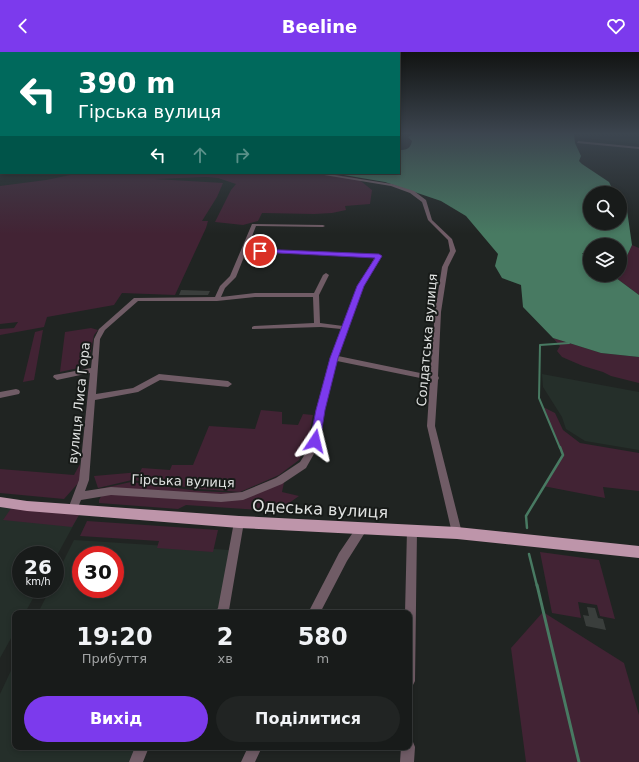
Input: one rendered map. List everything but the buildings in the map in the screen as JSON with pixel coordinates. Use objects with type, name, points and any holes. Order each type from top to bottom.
[{"type":"main road","name":"Одеська вулиця","points":[[0,502],[27,506],[239,522],[457,532],[639,552]]},
{"type":"street","name":"Солдатська вулиця","points":[[320,174],[392,185],[412,192],[424,202],[430,220],[450,240],[453,251],[445,267],[438,312],[432,426],[457,532]]},
{"type":"street","points":[[216,299],[222,287],[233,277],[254,225],[323,226]]},
{"type":"street","name":"Гірська вулиця","points":[[78,496],[111,491],[221,498],[244,496],[279,481],[303,465],[311,452],[334,358],[361,286],[379,256],[245,250]]},
{"type":"street","points":[[317,325],[316,295],[326,275]]},
{"type":"street","points":[[216,299],[255,295],[316,295]]},
{"type":"street","name":"вулиця Лиса Гора","points":[[73,509],[84,480],[94,370],[99,334],[102,329],[136,299],[216,299]]},
{"type":"street","points":[[254,328],[317,325],[346,328]]},
{"type":"street","points":[[334,358],[435,378]]},
{"type":"street","points":[[56,377],[94,370]]},
{"type":"street","points":[[92,398],[135,390],[159,376],[228,384]]},
{"type":"street","points":[[0,395],[16,392]]},
{"type":"street","points":[[223,610],[239,522]]},
{"type":"street","points":[[316,610],[343,557],[362,528]]},
{"type":"street","points":[[410,610],[412,530]]},
{"type":"street","points":[[136,762],[141,750]]},
{"type":"street","points":[[248,762],[254,750]]},
{"type":"street","points":[[407,762],[408,750]]},
{"type":"shaded area","points":[[400,167],[587,167],[609,182],[611,186],[583,186],[583,230],[627,230],[627,210],[632,245],[627,256],[627,238],[583,238],[583,282],[621,282],[639,295],[639,357],[601,353],[553,338],[523,307],[521,285],[502,278],[495,266],[498,254],[466,216],[441,201],[385,182],[338,174],[400,174]]},
{"type":"shaded area","points":[[75,174],[331,174],[357,178],[372,190],[370,204],[345,206],[346,210],[332,213],[262,213],[258,221],[243,225],[215,222],[231,190],[236,184],[218,178],[206,177],[155,179],[223,183],[217,197],[202,221],[208,221],[206,228],[175,295],[122,293],[114,305],[47,317],[44,327],[0,335],[0,329],[14,328],[18,322],[0,324],[0,186],[46,180]]},
{"type":"shaded area","points":[[632,245],[639,248],[639,295],[621,282],[627,282],[627,256]]},
{"type":"shaded area","points":[[91,328],[98,330],[94,335],[88,366],[60,372],[65,332]]},
{"type":"shaded area","points":[[43,330],[34,380],[23,382],[35,332]]},
{"type":"shaded area","points":[[553,338],[601,353],[639,357],[639,383],[611,376],[562,357],[557,351],[560,346]]},
{"type":"shaded area","points":[[542,374],[639,392],[639,450],[585,441],[566,429],[562,417],[543,387]]},
{"type":"shaded area","points":[[543,407],[555,413],[563,430],[580,443],[639,453],[639,491],[603,487],[605,498],[543,486],[563,455]]},
{"type":"shaded area","points":[[261,410],[282,412],[282,424],[298,425],[303,414],[313,415],[308,441],[299,460],[279,475],[240,492],[200,489],[132,480],[98,488],[94,476],[140,472],[142,468],[170,470],[172,465],[193,465],[209,426],[255,429]]},
{"type":"shaded area","points":[[80,464],[80,481],[64,499],[0,493],[0,469],[74,475]]},
{"type":"shaded area","points":[[286,473],[282,492],[299,496],[289,503],[290,512],[186,505],[178,509],[99,503],[102,495],[99,489],[131,482],[199,491],[242,493]]},
{"type":"shaded area","points":[[0,506],[79,515],[62,546],[12,546],[12,598],[33,598],[27,610],[12,610],[12,636],[0,658]]},
{"type":"shaded area","points":[[12,507],[79,515],[72,527],[3,520]]},
{"type":"shaded area","points":[[87,521],[218,530],[213,552],[157,548],[159,541],[80,536]]},
{"type":"shaded area","points":[[74,540],[230,550],[219,610],[40,610],[46,598],[64,598],[64,560]]},
{"type":"shaded area","points":[[540,552],[599,560],[615,619],[600,616],[597,605],[578,602],[581,618],[552,613]]},
{"type":"shaded area","points":[[543,612],[624,663],[639,715],[639,762],[526,762],[511,648]]},
{"type":"shaded area","points":[[12,668],[12,750],[135,750],[130,762],[0,762],[0,694]]},
{"type":"waterway","points":[[560,448],[539,398],[540,345],[569,343]]},
{"type":"waterway","points":[[527,528],[526,516],[563,455],[560,447]]},
{"type":"waterway","points":[[529,554],[537,586]]},
{"type":"waterway","points":[[537,585],[579,762]]},
{"type":"route","points":[[260,251],[379,256],[361,286],[334,358],[320,410],[315,441]]}]
